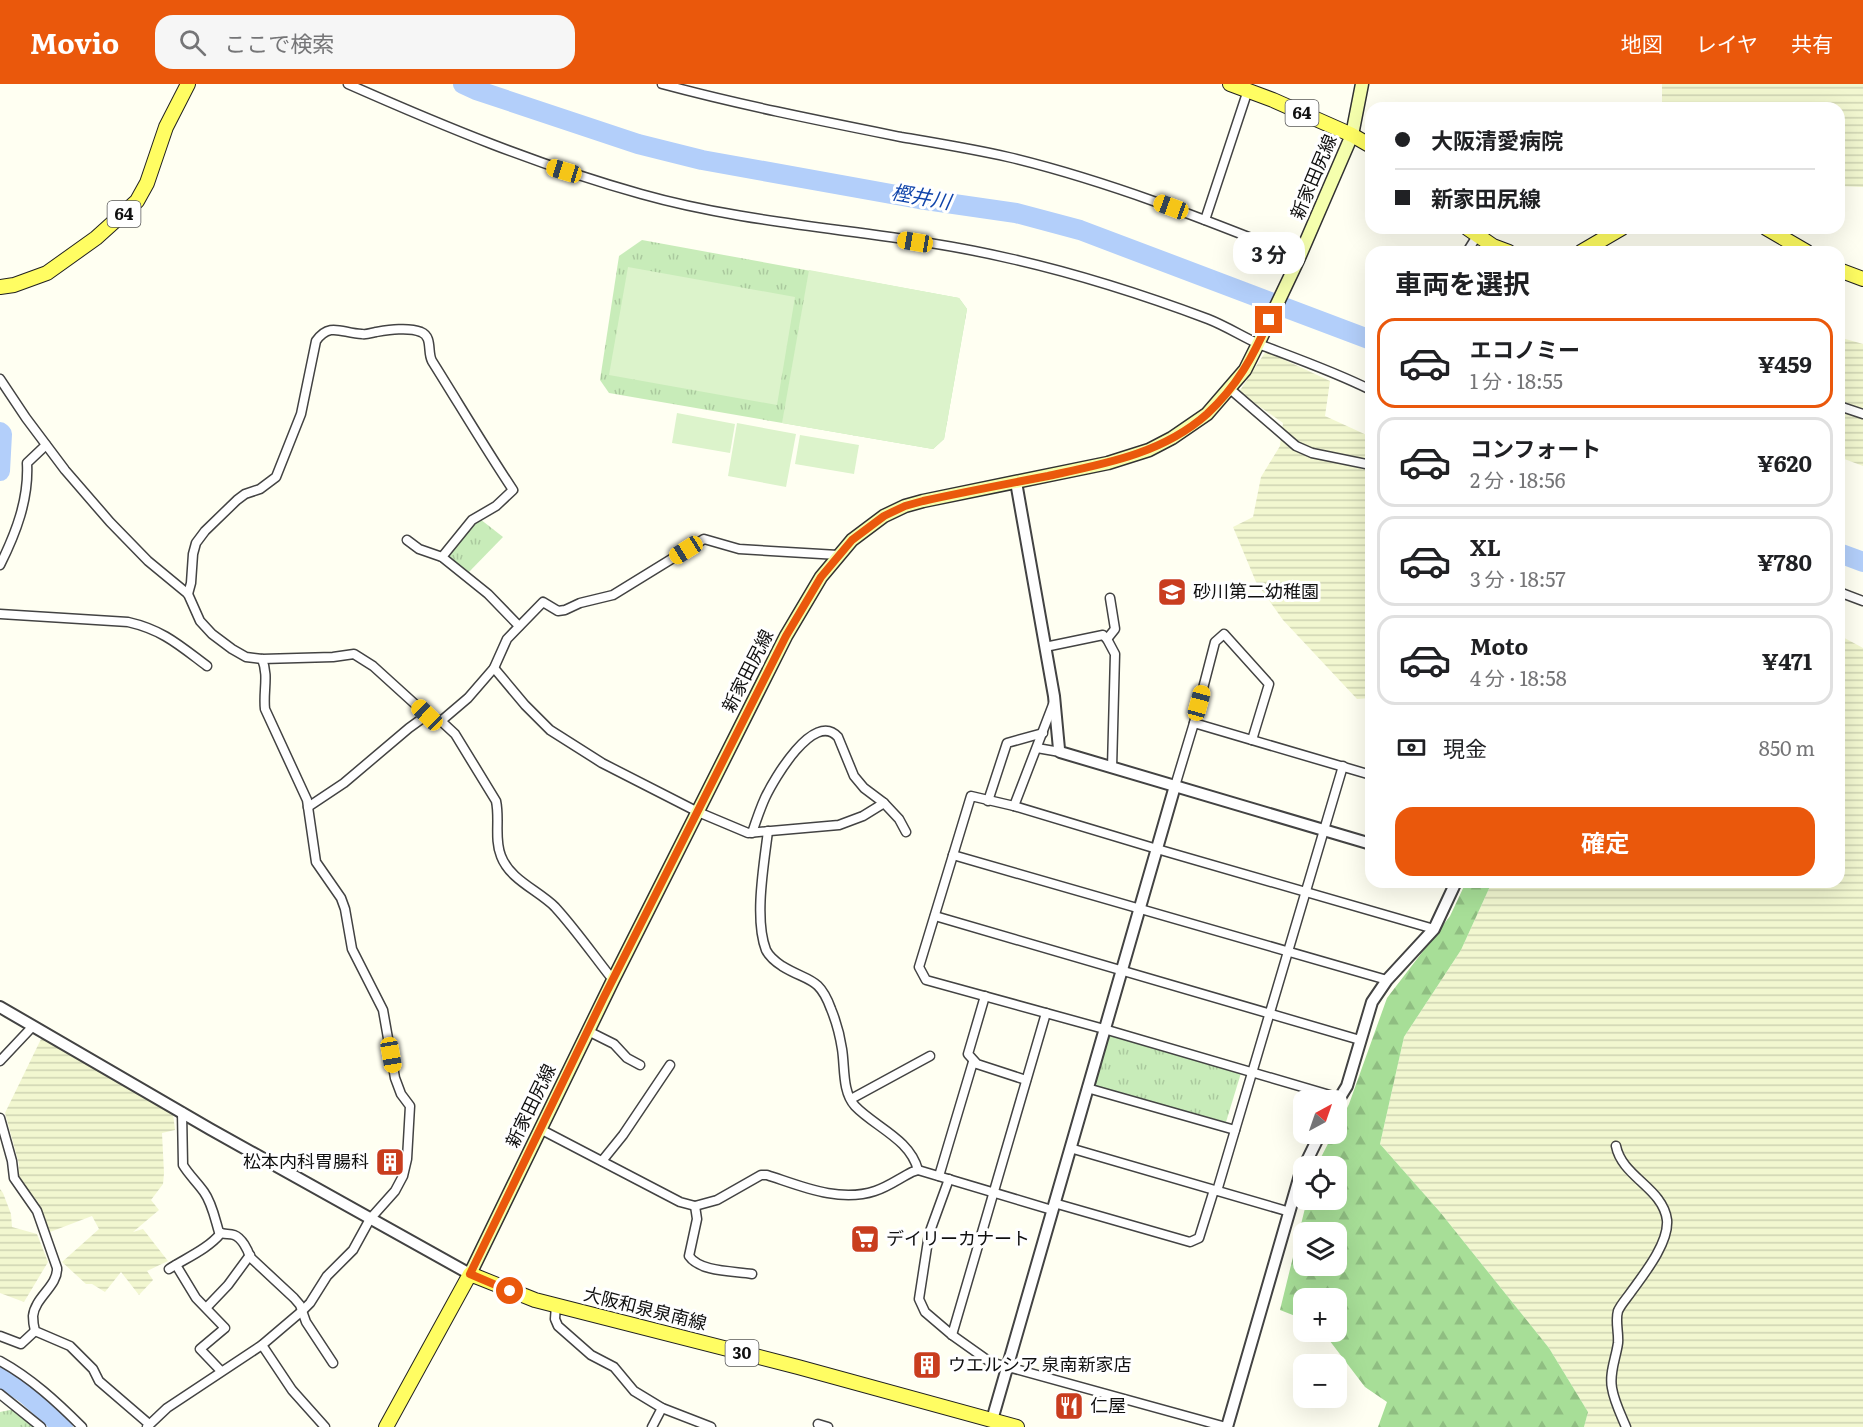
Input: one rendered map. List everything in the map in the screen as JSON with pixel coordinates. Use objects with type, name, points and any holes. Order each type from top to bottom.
[{"type":"main road","name":"64","points":[[0,287],[14,285],[47,273],[96,238],[137,201],[147,183],[166,127],[188,84]]},
{"type":"main road","name":"64","points":[[1230,84],[1365,143]]},
{"type":"main road","name":"新家田尻線","points":[[470,1274],[613,980],[786,636],[821,577],[838,555],[868,527],[905,506],[1108,463],[1149,450],[1207,414],[1245,370],[1298,259],[1352,135],[1362,84]]},
{"type":"main road","points":[[1475,234],[1495,246]]},
{"type":"main road","points":[[1591,246],[1612,234]]},
{"type":"main road","points":[[1776,234],[1797,246]]},
{"type":"main road","points":[[1845,272],[1863,279]]},
{"type":"main road","points":[[386,1427],[470,1274]]},
{"type":"main road","name":"大阪和泉泉南線","points":[[470,1274],[510,1291],[556,1305],[798,1367],[991,1424],[1017,1427]]},
{"type":"street","points":[[348,84],[545,165],[643,195],[740,215],[958,248],[1012,259],[1087,279],[1211,320],[1365,387]]},
{"type":"street","points":[[662,84],[866,130],[1007,157],[1132,193],[1205,220],[1298,259]]},
{"type":"street","points":[[1205,220],[1248,90]]},
{"type":"street","points":[[188,594],[193,554],[196,543],[205,531],[237,500],[245,494],[260,489],[276,477],[301,414],[316,341],[327,330],[363,335],[405,329],[426,335],[430,344],[430,358],[513,490],[496,506],[472,520],[442,557]]},
{"type":"street","points":[[0,379],[65,470],[148,561],[188,594],[200,621],[212,634],[246,657],[262,659],[333,657],[354,654],[373,666],[427,715],[441,722],[455,734],[496,801],[501,856],[511,871],[552,905],[613,980]]},
{"type":"street","points":[[1230,389],[1296,446],[1312,453],[1365,464]]},
{"type":"street","points":[[1845,408],[1863,414]]},
{"type":"street","points":[[0,565],[20,517],[26,487],[27,463],[46,444]]},
{"type":"street","points":[[1016,482],[1055,702],[1060,752]]},
{"type":"street","points":[[441,722],[468,698],[494,668],[502,646],[543,602],[558,610],[565,610],[580,603],[613,595],[704,539],[739,549],[838,555]]},
{"type":"street","points":[[407,540],[419,549],[442,557],[488,594],[519,626]]},
{"type":"street","points":[[1845,594],[1863,601]]},
{"type":"street","points":[[1107,639],[1115,629],[1110,598]]},
{"type":"street","points":[[0,614],[128,622],[146,626],[164,634],[207,666]]},
{"type":"street","points":[[991,1424],[1194,723],[1215,642],[1224,634],[1269,684],[1252,740]]},
{"type":"street","points":[[1045,647],[1103,635],[1107,639],[1115,654],[1112,768]]},
{"type":"street","points":[[34,1331],[70,1346],[93,1369],[99,1381],[148,1425],[167,1408],[262,1345],[302,1311],[310,1303],[327,1276],[353,1250],[370,1219],[395,1191],[403,1176],[407,1159],[410,1106],[400,1094],[383,1010],[352,949],[341,898],[316,862],[307,800],[265,709],[267,677],[262,659]]},
{"type":"street","points":[[494,668],[550,730],[602,763],[698,812],[748,834],[838,825],[863,816],[884,803]]},
{"type":"street","points":[[1014,806],[1055,702]]},
{"type":"street","points":[[308,807],[344,783],[427,715]]},
{"type":"street","points":[[1194,723],[1365,773]]},
{"type":"street","points":[[752,833],[765,798],[782,769],[797,749],[821,730],[834,732],[854,776],[899,819],[906,832]]},
{"type":"street","points":[[988,801],[1007,743],[1042,733]]},
{"type":"street","points":[[1037,747],[1365,842]]},
{"type":"street","points":[[540,1130],[680,1202],[695,1206],[717,1200],[761,1175],[767,1174],[814,1191],[861,1195],[877,1191],[918,1170],[994,1192],[1190,1242],[1199,1238],[1235,1130],[1342,766]]},
{"type":"street","points":[[1305,1090],[1104,1029],[926,980],[919,967],[971,796],[1014,806],[1434,929]]},
{"type":"street","points":[[768,831],[762,885],[762,929],[766,951],[781,966],[818,985],[823,990],[832,1011],[842,1048],[847,1092],[854,1105],[900,1142],[911,1154],[918,1170]]},
{"type":"street","points":[[953,855],[1386,980]]},
{"type":"street","points":[[1345,1090],[1372,1002],[1386,980],[1434,929],[1453,888]]},
{"type":"street","points":[[935,916],[1360,1040]]},
{"type":"street","points":[[985,996],[968,1054],[977,1064],[1026,1080]]},
{"type":"street","points":[[0,1007],[470,1274]]},
{"type":"street","points":[[952,1335],[1046,1013]]},
{"type":"street","points":[[0,1061],[33,1026]]},
{"type":"street","points":[[588,1031],[614,1044],[627,1058],[640,1065]]},
{"type":"street","points":[[851,1099],[930,1056]]},
{"type":"street","points":[[939,1176],[973,1062]]},
{"type":"street","points":[[602,1161],[623,1135],[670,1065]]},
{"type":"street","points":[[1087,1089],[1235,1130]]},
{"type":"street","points":[[182,1112],[183,1165],[205,1193],[219,1232],[238,1238],[250,1255],[294,1298],[306,1322],[333,1363]]},
{"type":"street","points":[[0,1118],[12,1161],[14,1178],[37,1211],[57,1268],[57,1275],[36,1304],[33,1317],[34,1331],[21,1344],[0,1336]]},
{"type":"street","points":[[949,1179],[929,1234],[919,1299],[925,1312],[990,1362],[1226,1427],[1300,1175],[1315,1144]]},
{"type":"street","points":[[1616,1146],[1617,1155],[1656,1197],[1664,1208],[1667,1218],[1667,1231],[1656,1254],[1617,1314],[1618,1342],[1612,1389],[1626,1427]]},
{"type":"street","points":[[1070,1148],[1290,1212]]},
{"type":"street","points":[[695,1206],[697,1219],[689,1256],[693,1262],[704,1267],[752,1274]]},
{"type":"street","points":[[221,1233],[210,1246],[172,1267],[196,1298],[225,1328],[200,1349],[221,1371]]},
{"type":"street","points":[[207,1307],[228,1285],[250,1255]]},
{"type":"street","points":[[556,1305],[555,1319],[558,1326],[591,1355],[614,1367],[634,1391],[662,1408],[711,1427]]},
{"type":"street","points":[[262,1345],[292,1390],[324,1427]]},
{"type":"street","points":[[0,1361],[38,1386],[82,1427]]},
{"type":"street","points":[[0,1394],[41,1427]]},
{"type":"street","points":[[652,1427],[662,1408]]},
{"type":"street","points":[[818,1424],[828,1427]]},
{"type":"green space","points":[[1662,84],[1863,84],[1863,187],[1845,186],[1845,102],[1662,102]]},
{"type":"green space","points":[[642,240],[959,298],[967,309],[944,439],[933,449],[609,393],[600,380],[619,256]]},
{"type":"green space","points":[[628,267],[795,297],[777,405],[609,375]]},
{"type":"green space","points":[[809,270],[959,298],[967,309],[944,439],[933,449],[782,423]]},
{"type":"green space","points":[[1845,339],[1863,344],[1863,466],[1845,459]]},
{"type":"green space","points":[[1266,351],[1330,381],[1325,416],[1365,434],[1365,698],[1357,699],[1283,620],[1256,582],[1233,527],[1253,517],[1261,477],[1280,446],[1283,423],[1239,392]]},
{"type":"green space","points":[[677,413],[735,424],[730,453],[672,443]]},
{"type":"green space","points":[[737,423],[796,434],[786,487],[728,476]]},
{"type":"green space","points":[[800,435],[859,445],[854,474],[795,464]]},
{"type":"green space","points":[[480,519],[503,537],[467,574],[447,555]]},
{"type":"green space","points":[[1845,638],[1863,648],[1863,1427],[1584,1427],[1588,1412],[1549,1348],[1440,1212],[1380,1144],[1404,1037],[1461,950],[1489,888],[1845,888]]},
{"type":"green space","points":[[1463,888],[1489,888],[1461,950],[1404,1037],[1380,1144],[1440,1212],[1549,1348],[1588,1412],[1584,1427],[1378,1427],[1387,1402],[1365,1387],[1347,1363],[1347,1354],[1340,1354],[1331,1342],[1347,1342],[1347,1288],[1293,1288],[1293,1315],[1280,1310],[1293,1257],[1293,1276],[1347,1276],[1347,1222],[1302,1222],[1305,1210],[1347,1210],[1347,1156],[1322,1156],[1328,1144],[1347,1144],[1349,1104],[1387,998],[1450,916]]},
{"type":"green space","points":[[1107,1035],[1241,1073],[1226,1122],[1093,1087]]},
{"type":"green space","points":[[42,1037],[173,1114],[175,1130],[162,1133],[163,1184],[151,1200],[159,1210],[133,1232],[143,1229],[168,1261],[147,1271],[153,1280],[139,1295],[121,1272],[105,1292],[92,1284],[86,1284],[62,1262],[99,1229],[92,1216],[50,1232],[38,1202],[21,1183],[18,1174],[19,1164],[5,1113]]},
{"type":"green space","points":[[0,1189],[11,1214],[12,1227],[37,1234],[48,1262],[24,1302],[0,1293]]},
{"type":"green space","points":[[15,1409],[34,1427],[0,1427],[0,1412]]},
{"type":"waterway","name":"樫井川","points":[[463,84],[638,144],[702,160],[919,199],[1016,213],[1080,230],[1365,338]]},
{"type":"waterway","points":[[0,432],[2,434],[0,471]]},
{"type":"waterway","name":"樫井川","points":[[1845,555],[1863,562]]},
{"type":"waterway","points":[[0,1377],[26,1394],[63,1427]]},
{"type":"place","name":"砂川第二幼稚園","points":[[1172,592]]},
{"type":"place","name":"松本内科胃腸科","points":[[390,1162]]},
{"type":"place","name":"デイリーカナート","points":[[865,1239]]},
{"type":"place","name":"ウエルシア 泉南新家店","points":[[927,1365]]},
{"type":"place","name":"仁屋","points":[[1069,1406]]},
{"type":"route","points":[[510,1291],[470,1274],[604,997],[786,636],[821,577],[838,555],[868,527],[905,506],[1108,463],[1149,450],[1173,438],[1207,414],[1230,389],[1245,370],[1269,320]]}]
